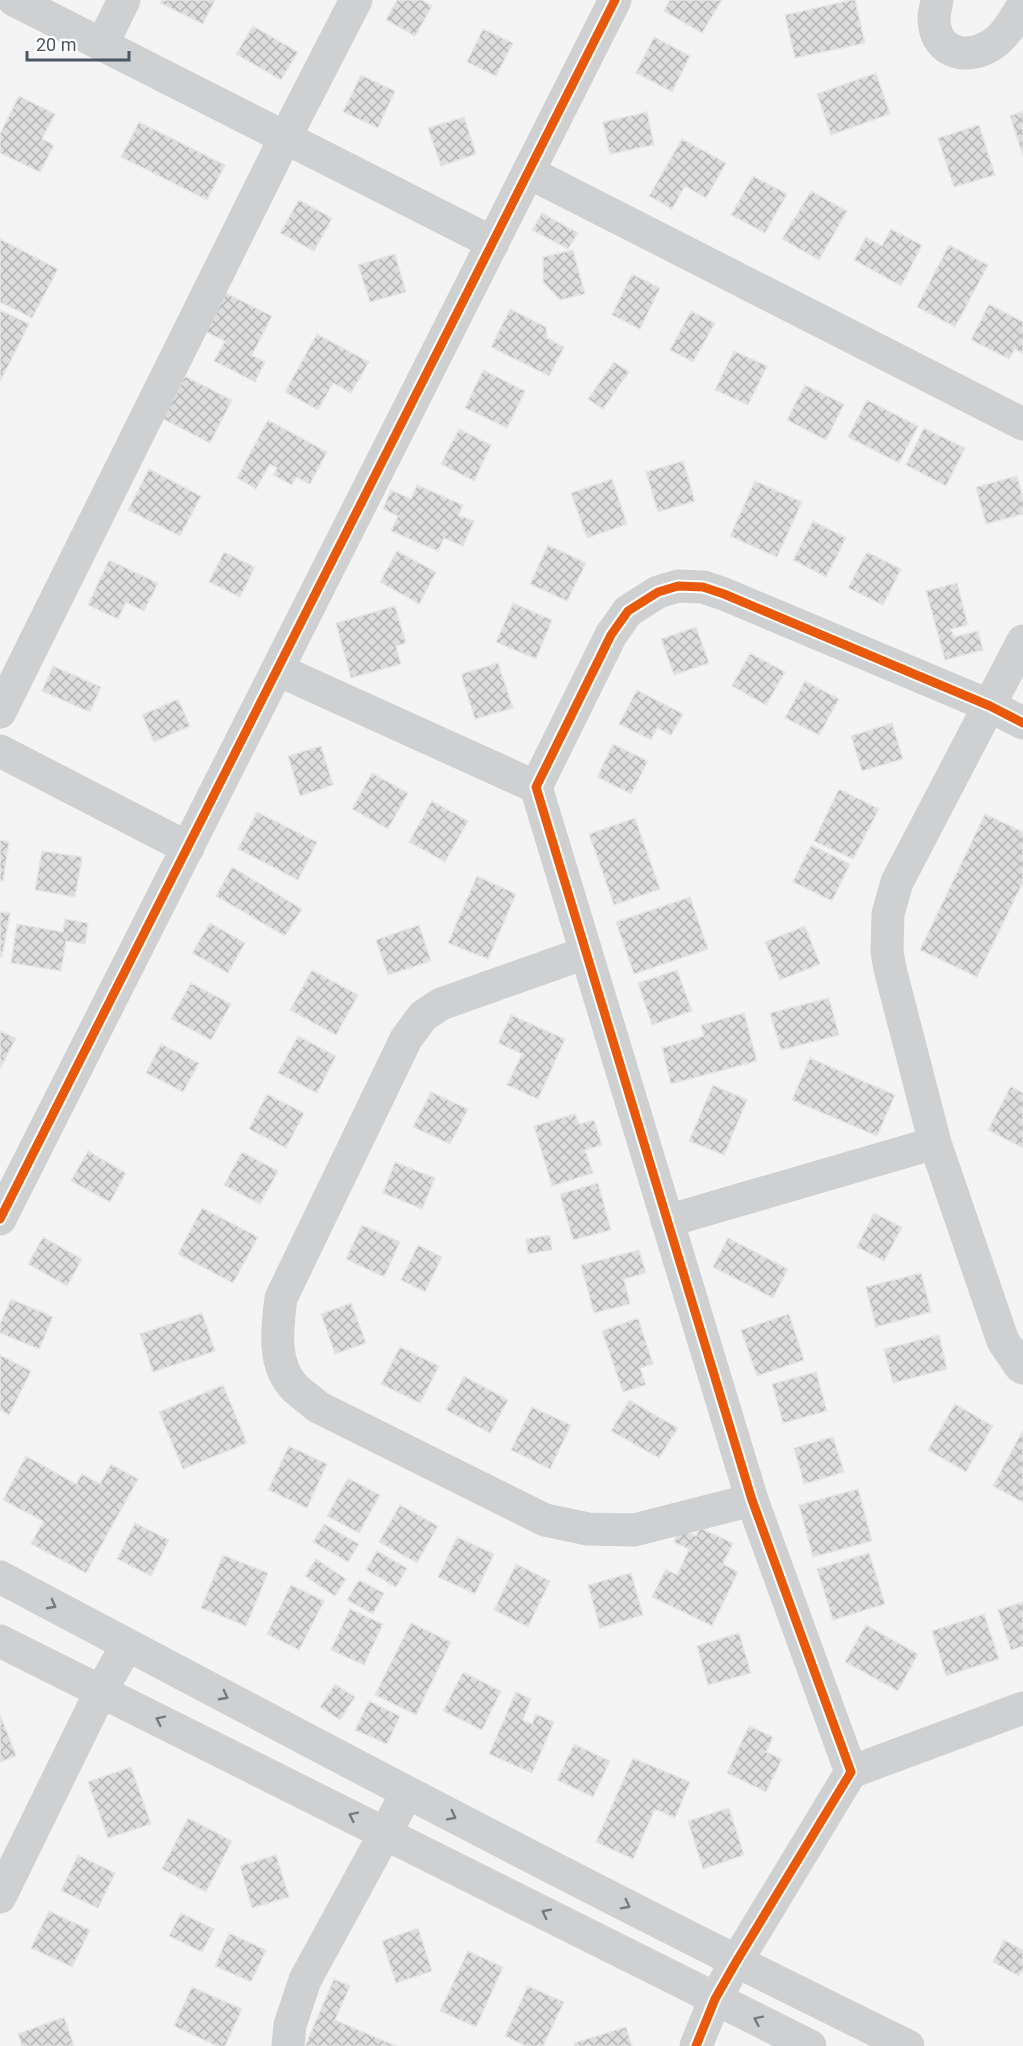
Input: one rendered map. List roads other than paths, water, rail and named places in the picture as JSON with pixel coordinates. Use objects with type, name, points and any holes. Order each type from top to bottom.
[{"type":"street","points":[[14,0],[493,243]]},
{"type":"street","points":[[102,45],[124,0]]},
{"type":"street","points":[[0,712],[356,0]]},
{"type":"street","points":[[0,1219],[615,0]]},
{"type":"street","points":[[937,0],[934,19],[937,34],[943,45],[951,51],[965,54],[987,48],[998,40],[1023,6]]},
{"type":"street","points":[[528,172],[1023,424]]},
{"type":"street","points":[[851,1772],[752,1500],[536,787],[611,635],[628,611],[658,592],[678,586],[703,587],[724,594],[990,706],[1023,723]]},
{"type":"street","points":[[1023,641],[897,882],[888,914],[887,952],[935,1143],[1003,1341],[1023,1368]]},
{"type":"street","points":[[278,670],[536,787]]},
{"type":"street","points":[[0,751],[188,848]]},
{"type":"street","points":[[585,953],[441,1004],[415,1024],[281,1298],[277,1328],[279,1362],[294,1387],[318,1407],[545,1520],[588,1529],[634,1530],[752,1500]]},
{"type":"street","points":[[667,1221],[935,1143]]},
{"type":"street","points":[[0,1577],[407,1793],[736,1962],[908,2046]]},
{"type":"street","points":[[0,1641],[810,2046]]},
{"type":"street","points":[[0,1897],[101,1691],[127,1645]]},
{"type":"street","points":[[696,2046],[715,1999],[851,1772],[1023,1708]]},
{"type":"street","points":[[288,2046],[290,2025],[305,1980],[407,1793]]}]
